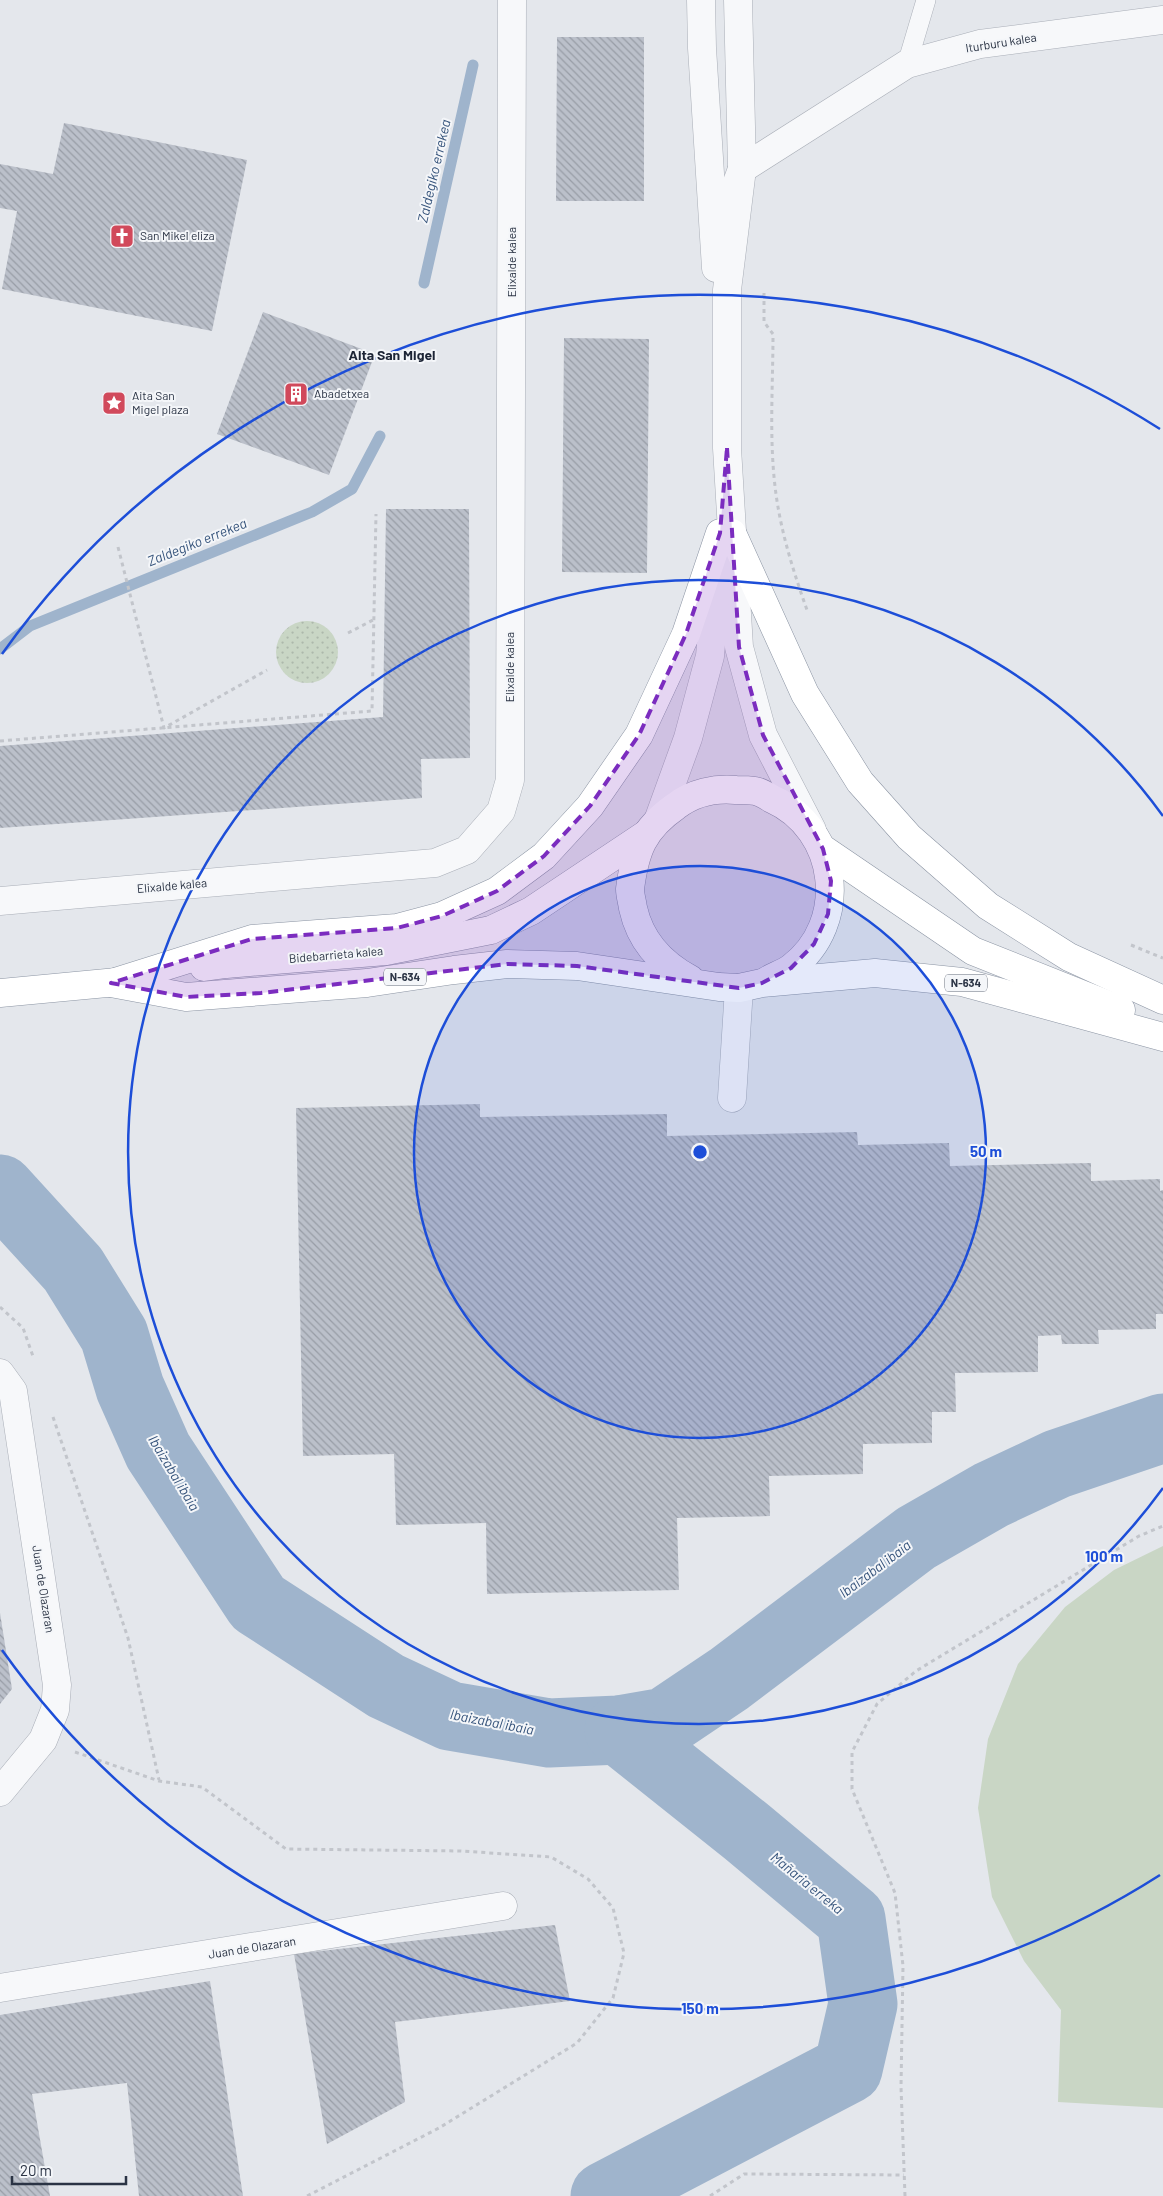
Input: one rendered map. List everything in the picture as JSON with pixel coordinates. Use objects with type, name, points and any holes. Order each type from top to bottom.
[{"type":"highway","points":[[111,984],[252,939],[406,925],[442,916],[504,886],[544,856],[590,806],[639,735],[686,634],[726,533]]},
{"type":"highway","points":[[726,533],[805,694],[860,782],[909,837],[996,911],[1069,957],[1163,1000]]},
{"type":"highway","name":"N-634","points":[[699,984],[672,970],[650,949],[636,922],[630,893],[633,863],[652,826],[688,797],[721,788],[756,791],[788,806],[818,839],[972,951],[1163,1026]]},
{"type":"highway","name":"Bidebarrieta kalea","points":[[0,993],[111,984],[226,964],[386,951],[491,930],[531,911],[652,826]]},
{"type":"highway","points":[[750,986],[791,968],[814,944],[828,914],[831,881],[818,839]]},
{"type":"highway","name":"N-634","points":[[111,984],[186,998],[367,984],[454,970],[507,964],[577,966],[719,987],[750,986],[875,973],[962,982],[1163,1037]]},
{"type":"street","name":"Elixalde kalea","points":[[0,901],[435,864],[467,850],[501,811],[510,780],[512,0]]},
{"type":"street","points":[[701,0],[702,48],[716,267],[727,290]]},
{"type":"street","points":[[719,0],[725,74],[741,110]]},
{"type":"street","points":[[652,826],[688,738],[710,656],[726,533],[727,290],[742,169],[738,0]]},
{"type":"street","name":"Iturburu kalea","points":[[742,169],[907,64],[980,44],[1163,20]]},
{"type":"street","points":[[715,237],[742,169]]},
{"type":"street","points":[[726,533],[739,647],[763,735],[818,839]]},
{"type":"street","points":[[732,1098],[750,986]]},
{"type":"street","name":"Juan de Olazaran","points":[[0,1373],[13,1391],[58,1684],[55,1710],[43,1740],[0,1792]]},
{"type":"street","name":"Juan de Olazaran","points":[[0,1988],[503,1906]]},
{"type":"lane","points":[[907,64],[926,0]]},
{"type":"path","points":[[764,293],[764,322],[773,334],[773,456],[778,506],[794,573],[810,619]]},
{"type":"path","points":[[0,741],[372,711],[376,514]]},
{"type":"path","points":[[118,547],[164,728]]},
{"type":"path","points":[[348,633],[374,620]]},
{"type":"path","points":[[164,728],[267,670]]},
{"type":"path","points":[[1128,944],[1163,958]]},
{"type":"path","points":[[0,1308],[23,1328],[36,1365]]},
{"type":"path","points":[[52,1412],[128,1638],[159,1781]]},
{"type":"path","points":[[905,2196],[900,2086],[903,1966],[895,1894],[852,1789],[852,1752],[877,1704],[916,1671],[1139,1536],[1163,1526]]},
{"type":"path","points":[[710,2196],[744,2174],[904,2175]]},
{"type":"highlighted area","points":[[727,448],[739,647],[763,735],[823,849],[831,881],[828,914],[814,944],[791,968],[762,983],[739,988],[577,966],[507,964],[261,993],[186,997],[111,983],[252,939],[397,928],[442,916],[497,891],[544,856],[590,806],[639,735],[686,634],[720,533]]},
{"type":"green space","points":[[301,621],[313,621],[329,630],[336,640],[338,652],[336,664],[329,674],[313,683],[301,683],[290,678],[281,669],[276,658],[276,646],[281,635],[290,626]]},
{"type":"green space","points":[[1163,1546],[1163,2108],[1058,2102],[1061,2010],[1024,1961],[992,1897],[978,1808],[988,1739],[1018,1664],[1065,1607],[1114,1570]]},
{"type":"building","points":[[557,37],[644,37],[644,201],[556,201]]},
{"type":"building","name":"San Mikel eliza","points":[[64,123],[247,160],[212,331],[2,289],[17,211],[0,208],[0,164],[53,174]]},
{"type":"building","name":"Abadetxea","points":[[263,312],[375,354],[329,475],[217,434]]},
{"type":"building","points":[[564,338],[649,339],[647,573],[562,572]]},
{"type":"building","points":[[386,509],[469,509],[470,758],[421,759],[422,798],[0,828],[0,746],[383,717]]},
{"type":"building","points":[[480,1104],[480,1117],[667,1114],[667,1136],[857,1132],[858,1145],[949,1143],[950,1166],[1091,1163],[1091,1181],[1160,1179],[1160,1191],[1163,1190],[1163,1314],[1156,1314],[1156,1329],[1098,1330],[1099,1344],[1062,1344],[1061,1335],[1038,1336],[1038,1372],[955,1373],[956,1412],[932,1412],[932,1443],[863,1444],[863,1474],[769,1476],[770,1516],[677,1518],[679,1590],[487,1594],[486,1523],[396,1525],[394,1454],[303,1456],[296,1108]]},
{"type":"building","points":[[0,1613],[12,1689],[0,1704]]},
{"type":"building","points":[[555,1925],[570,2001],[395,2022],[405,2102],[327,2144],[294,1954]]},
{"type":"building","points":[[210,1981],[243,2196],[139,2196],[127,2083],[32,2094],[50,2196],[0,2196],[0,2015]]},
{"type":"waterway","name":"Zaldegiko errekea","points":[[424,283],[473,65]]},
{"type":"waterway","name":"Zaldegiko errekea","points":[[0,649],[30,626],[312,512],[352,489],[380,436]]},
{"type":"waterway","name":"Ibaizabal ibaia","points":[[0,1189],[73,1269],[114,1335],[130,1388],[158,1451],[258,1603],[386,1686],[450,1716],[549,1733],[619,1730],[665,1722],[729,1679],[916,1538],[991,1495],[1057,1464],[1163,1428]]},
{"type":"waterway","name":"Mañaria erreka","points":[[605,2196],[848,2069],[863,2004],[851,1919],[747,1832],[619,1730]]},
{"type":"place","name":"San Mikel eliza","points":[[122,236]]},
{"type":"place","name":"Abadetxea","points":[[296,394]]},
{"type":"place","name":"Aita San Migel plaza","points":[[114,403]]},
{"type":"district","name":"Aita San Migel","points":[[392,355]]}]
